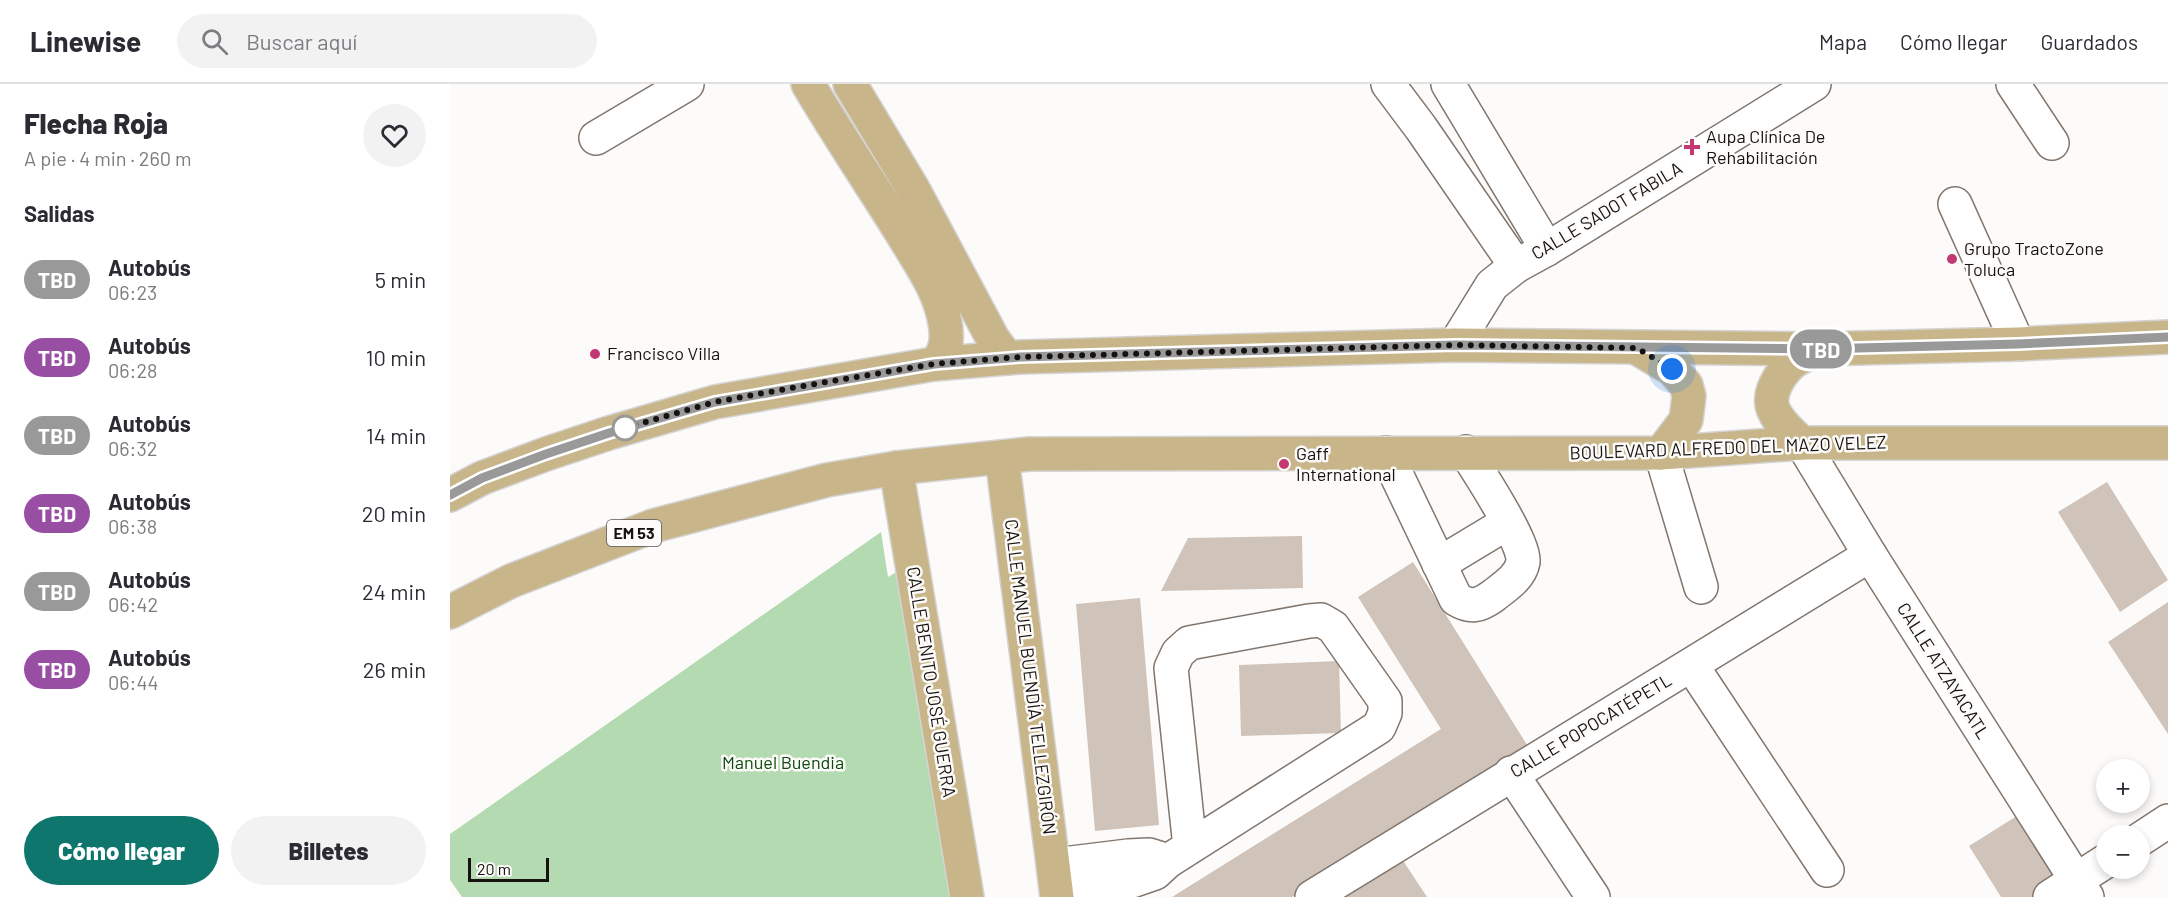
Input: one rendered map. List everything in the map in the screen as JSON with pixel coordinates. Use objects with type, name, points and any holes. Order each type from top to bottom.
[{"type":"main road","points":[[850,84],[913,189],[993,339],[1007,358]]},
{"type":"main road","points":[[817,87],[935,289],[944,318],[946,345],[943,357],[934,364]]},
{"type":"main road","points":[[450,495],[482,478],[546,454],[715,402],[934,364],[1007,358],[1455,345],[1818,349],[2018,344],[2168,337]]},
{"type":"main road","points":[[1637,348],[1672,369],[1686,385],[1689,396],[1686,420],[1661,453]]},
{"type":"main road","points":[[1802,443],[1779,418],[1773,409],[1772,399],[1778,380],[1794,361],[1818,349]]},
{"type":"main road","name":"BOULEVARD ALFREDO DEL MAZO VELEZ","points":[[450,612],[511,581],[653,526],[827,480],[896,468],[1002,457],[1041,454],[1661,453],[1802,443],[2168,443]]},
{"type":"main road","name":"CALLE MANUEL BUENDÍA TELLEZGIRÓN","points":[[1002,457],[1056,886]]},
{"type":"main road","name":"CALLE BENITO JOSÉ GUERRA","points":[[896,468],[967,897]]},
{"type":"street","points":[[596,138],[687,84]]},
{"type":"street","points":[[1388,84],[1516,266]]},
{"type":"street","points":[[1448,84],[1547,249]]},
{"type":"street","name":"CALLE SADOT FABILA","points":[[1455,345],[1492,285],[1516,266],[1814,84]]},
{"type":"street","points":[[2013,84],[2052,143]]},
{"type":"street","points":[[1955,204],[2018,344]]},
{"type":"street","name":"CALLE ATZAYACATL","points":[[1802,443],[2071,891]]},
{"type":"street","points":[[1386,453],[1456,599],[1467,606],[1480,605],[1517,577],[1523,561],[1520,544],[1466,452]]},
{"type":"street","points":[[1661,453],[1701,587]]},
{"type":"street","points":[[1439,564],[1507,523]]},
{"type":"street","name":"CALLE POPOCATÉPETL","points":[[1312,897],[1870,555]]},
{"type":"street","points":[[1056,886],[1126,883],[1155,873],[1179,854],[1379,727],[1385,713],[1385,701],[1333,627],[1321,620],[1309,621],[1189,643],[1178,653],[1171,668],[1179,854]]},
{"type":"street","points":[[1692,666],[1827,870]]},
{"type":"street","points":[[1511,773],[1593,897]]},
{"type":"street","points":[[2150,833],[2168,821]]},
{"type":"street","points":[[2071,891],[2096,870]]},
{"type":"green space","name":"Manuel Buendia","points":[[881,532],[888,577],[898,571],[956,897],[462,897],[450,880],[450,834]]},
{"type":"building","points":[[2107,482],[2168,580],[2120,612],[2058,512]]},
{"type":"building","points":[[1302,536],[1303,588],[1161,591],[1188,538]]},
{"type":"building","points":[[1413,562],[1529,748],[1292,897],[1172,897],[1441,729],[1358,597]]},
{"type":"building","points":[[1140,598],[1159,825],[1095,831],[1076,604]]},
{"type":"building","points":[[2168,602],[2168,734],[2108,642]]},
{"type":"building","points":[[1339,661],[1341,733],[1241,736],[1239,665]]},
{"type":"building","points":[[2020,814],[2065,884],[2044,897],[2001,897],[1969,846]]},
{"type":"building","points":[[1400,856],[1427,897],[1336,897]]},
{"type":"bus line","name":"TBD","points":[[450,495],[482,478],[546,454],[715,402],[934,364],[1020,357],[1455,345],[1818,349],[2018,344],[2168,337]]},
{"type":"place","name":"Aupa Clínica De Rehabilitación","points":[[1692,147]]},
{"type":"place","name":"Grupo TractoZone Toluca","points":[[1952,259]]},
{"type":"place","name":"Francisco Villa","points":[[595,354]]},
{"type":"place","name":"Gaff International","points":[[1284,464]]},
{"type":"route","points":[[625,428],[715,402],[797,387],[934,364],[1020,357],[1455,345],[1637,348],[1672,369]]}]
